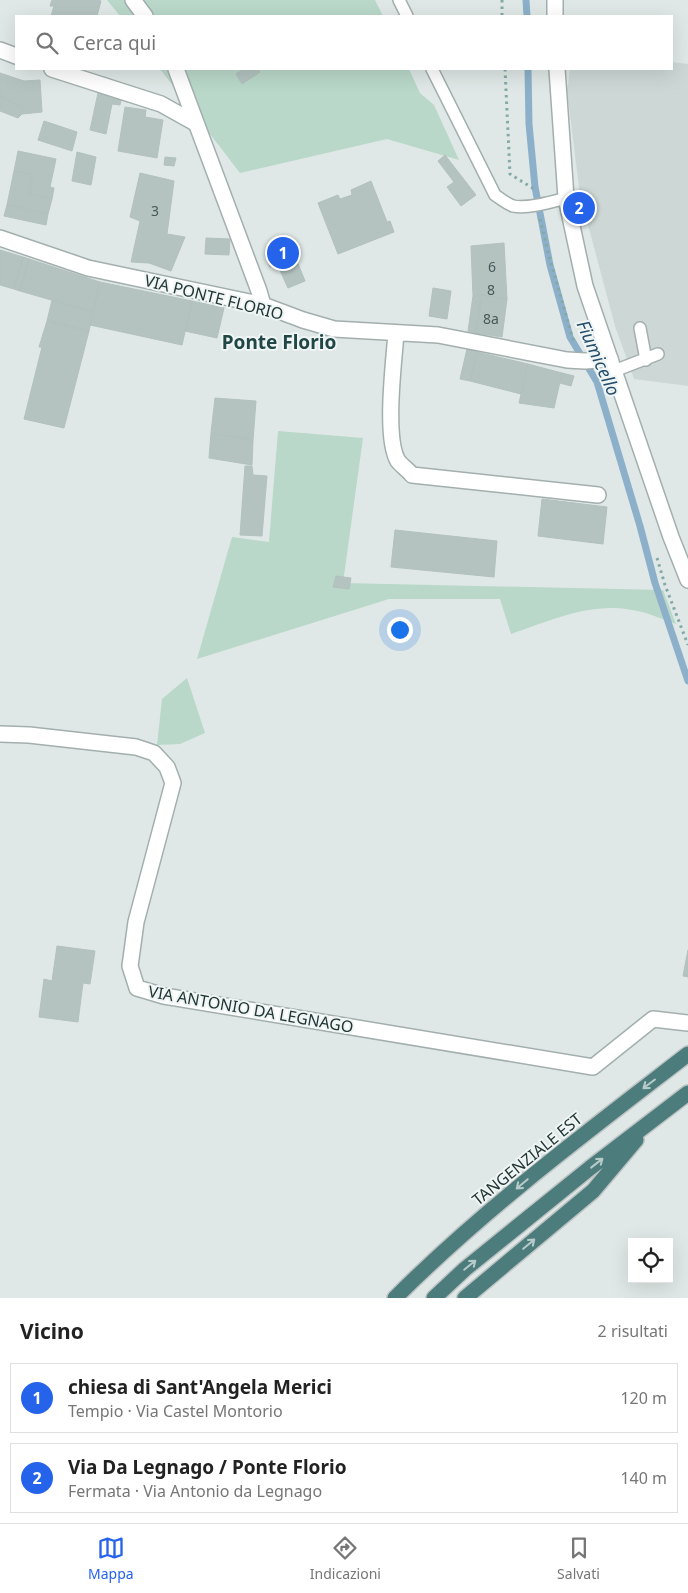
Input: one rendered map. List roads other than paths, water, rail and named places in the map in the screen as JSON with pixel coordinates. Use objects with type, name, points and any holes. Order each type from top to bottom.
[{"type":"highway","name":"TANGENZIALE EST","points":[[395,1298],[439,1254],[563,1150],[688,1054]]},
{"type":"highway","points":[[434,1298],[465,1269],[688,1093]]},
{"type":"highway","points":[[465,1298],[593,1191],[657,1116]]},
{"type":"street","points":[[133,0],[144,15]]},
{"type":"street","points":[[555,0],[555,15]]},
{"type":"street","points":[[0,50],[15,56]]},
{"type":"street","points":[[55,70],[161,104],[195,122]]},
{"type":"street","points":[[176,70],[263,305]]},
{"type":"street","points":[[557,70],[566,198],[601,363],[688,580]]},
{"type":"street","name":"VIA PONTE FLORIO","points":[[0,238],[88,268],[263,305],[334,329],[438,335],[567,360],[601,363]]},
{"type":"street","points":[[396,332],[391,408],[393,439],[398,460],[412,475],[598,495]]},
{"type":"street","name":"VIA ANTONIO DA LEGNAGO","points":[[0,734],[29,735],[136,747],[154,753],[167,767],[173,783],[136,922],[131,957],[130,966],[137,988],[164,996],[593,1066],[653,1019],[688,1023]]},
{"type":"lane","points":[[399,0],[406,15]]},
{"type":"lane","points":[[432,70],[495,195],[511,206],[523,207],[566,198]]},
{"type":"lane","points":[[640,328],[646,360]]},
{"type":"lane","points":[[601,363],[646,360],[658,354]]},
{"type":"waterway","name":"Fiumicello","points":[[526,0],[527,15]]},
{"type":"waterway","name":"Fiumicello","points":[[528,70],[529,124],[535,187],[550,265],[570,337],[597,382],[655,583],[688,681]]},
{"type":"place","name":"Via Da Legnago / Ponte Florio","points":[[579,208]]},
{"type":"place","name":"chiesa di Sant'Angela Merici","points":[[283,253]]},
{"type":"district","name":"Ponte Florio","points":[[279,342]]}]
